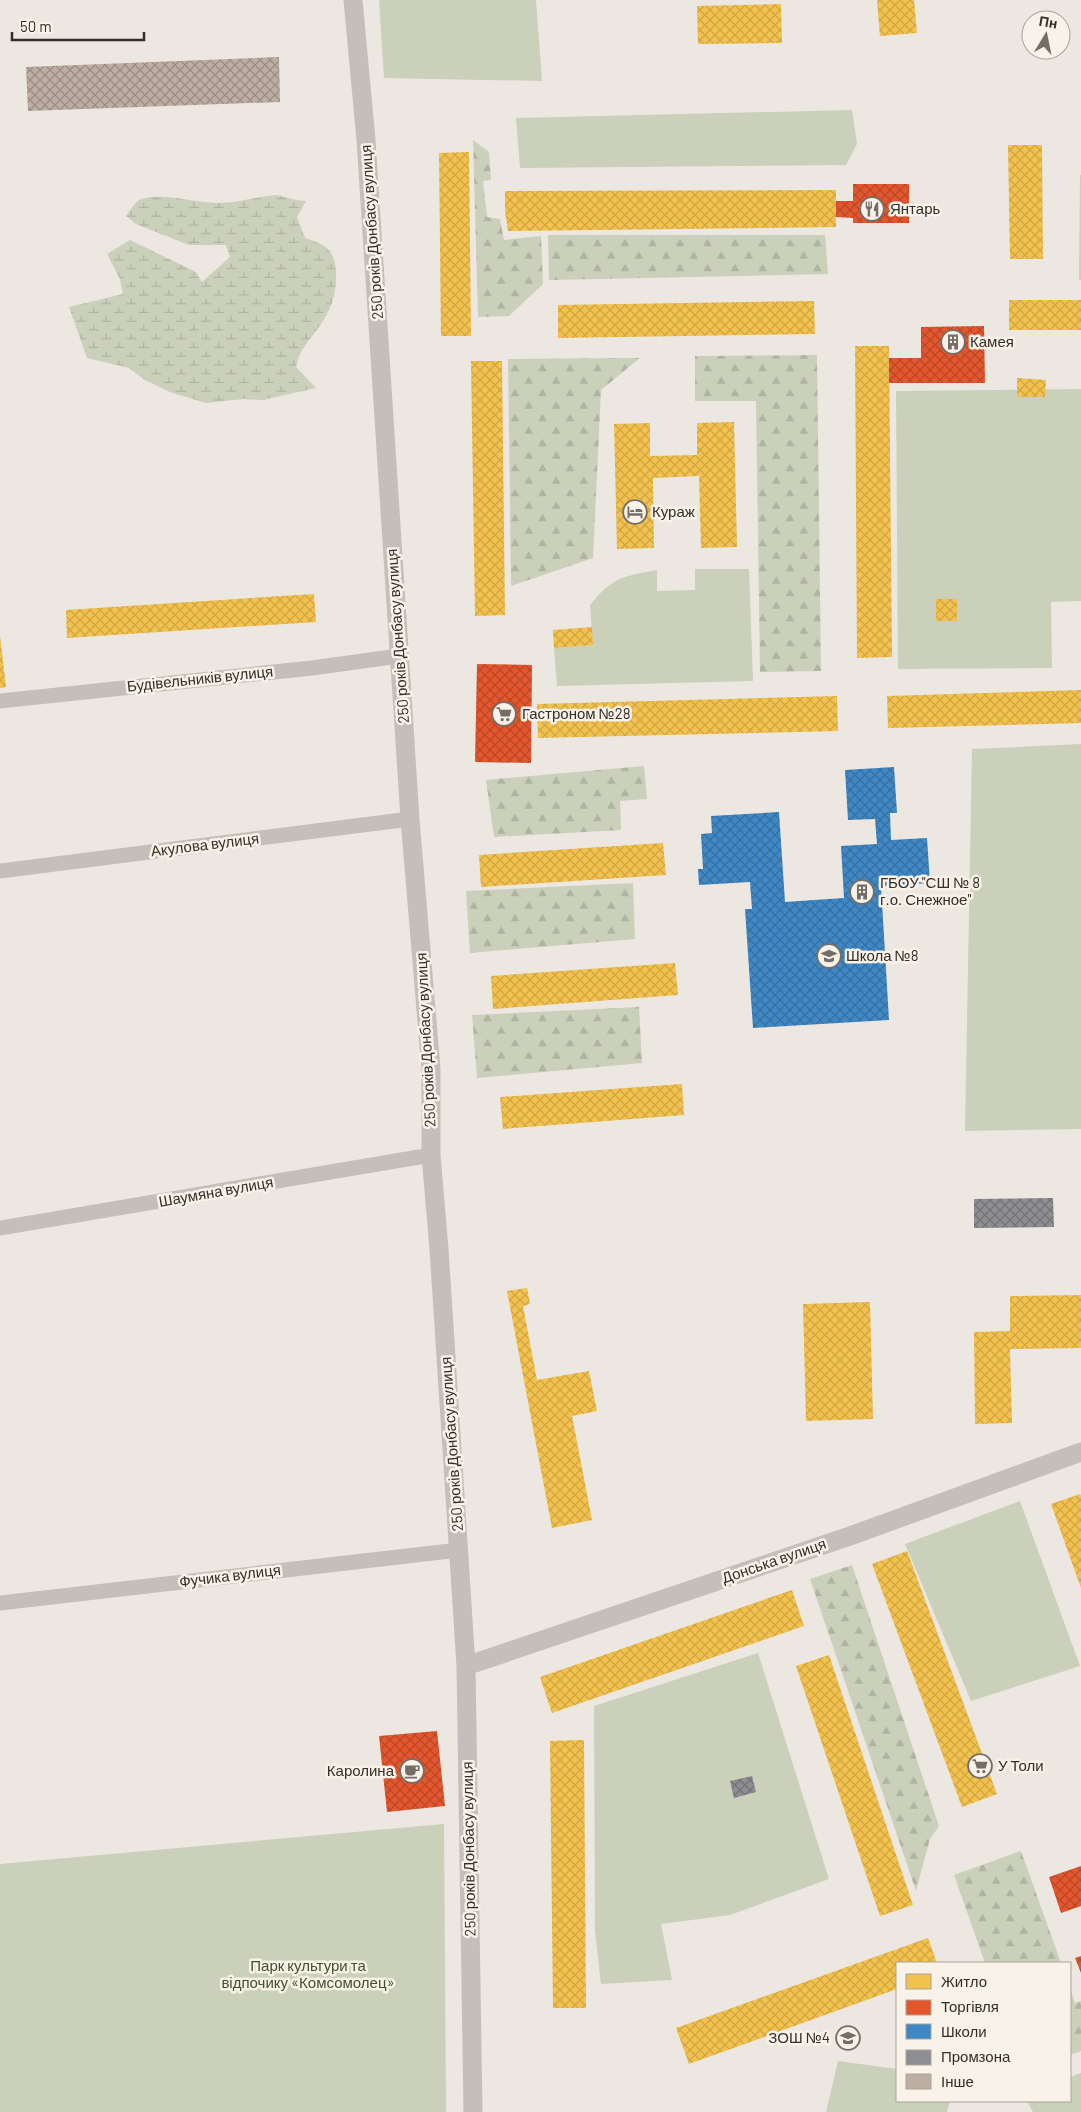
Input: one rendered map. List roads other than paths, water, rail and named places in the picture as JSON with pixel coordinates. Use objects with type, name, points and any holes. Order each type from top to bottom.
[{"type":"street","name":"250 років Донбасу вулиця","points":[[352,0],[366,140],[410,819],[431,1069],[431,1155],[460,1550],[466,1666],[473,2112]]},
{"type":"street","name":"Будівельників вулиця","points":[[0,701],[312,668],[399,656]]},
{"type":"street","name":"Акулова вулиця","points":[[0,872],[410,819]]},
{"type":"street","name":"Шаумяна вулиця","points":[[0,1228],[431,1155]]},
{"type":"street","name":"Донська вулиця","points":[[466,1666],[841,1539],[1081,1452]]},
{"type":"street","name":"Фучика вулиця","points":[[0,1603],[460,1550]]},
{"type":"place","name":"Янтарь","points":[[872,209]]},
{"type":"place","name":"Камея","points":[[953,342]]},
{"type":"place","name":"Кураж","points":[[635,512]]},
{"type":"place","name":"Гастроном №28","points":[[504,714]]},
{"type":"place","name":"ГБОУ \"СШ № 8 г.о. Снежное\"","points":[[862,892]]},
{"type":"place","name":"Школа №8","points":[[829,956]]},
{"type":"place","name":"У Толи","points":[[980,1766]]},
{"type":"place","name":"Каролина","points":[[412,1771]]},
{"type":"place","name":"ЗОШ №4","points":[[848,2038]]},
{"type":"park label","name":"Парк культури та відпочику «Комсомолец»","points":[[308,1974]]}]
